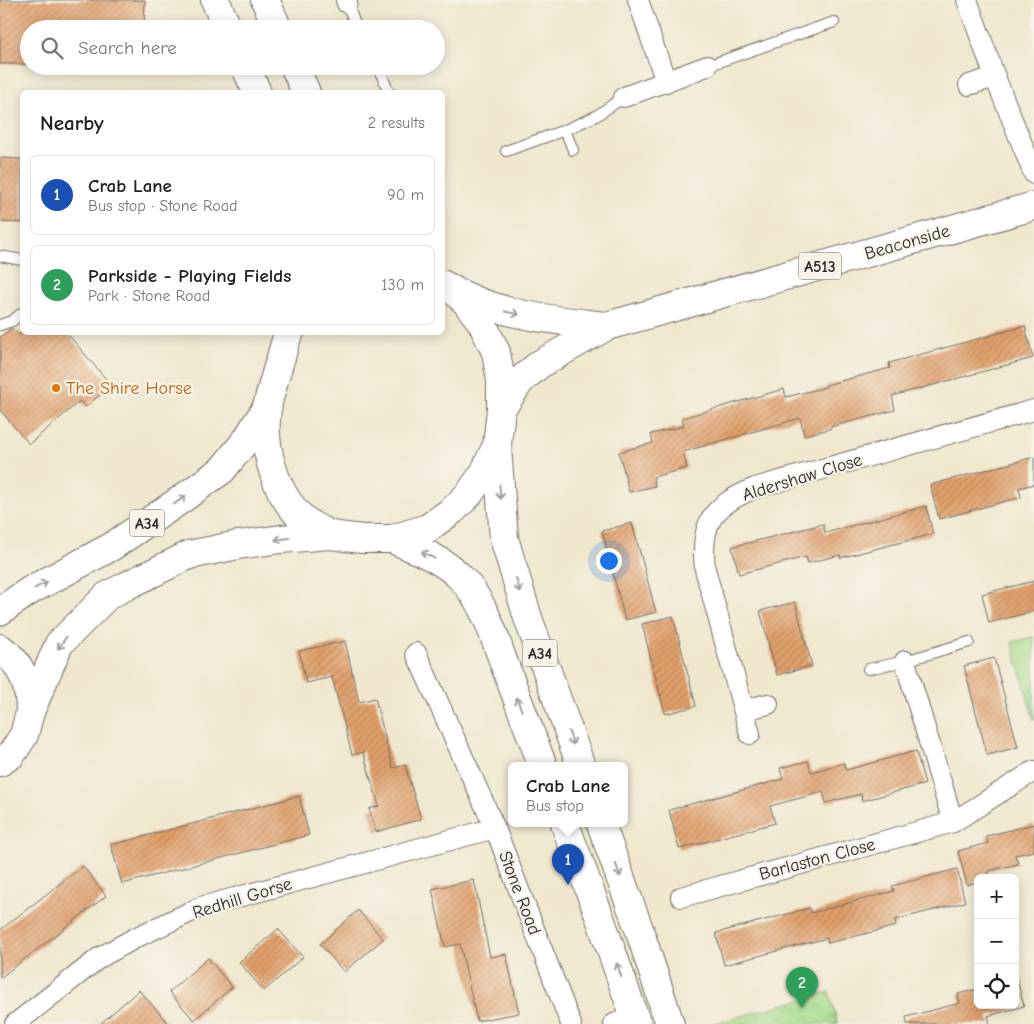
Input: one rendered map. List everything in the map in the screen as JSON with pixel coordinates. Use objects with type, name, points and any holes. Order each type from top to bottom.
[{"type":"highway","points":[[216,0],[224,20]]},
{"type":"highway","points":[[265,0],[274,20]]},
{"type":"highway","points":[[249,75],[256,90]]},
{"type":"highway","points":[[298,75],[305,90]]},
{"type":"highway","name":"Beaconside","points":[[501,408],[521,380],[540,364],[607,326],[1034,206]]},
{"type":"highway","points":[[0,762],[10,755],[24,735],[30,712],[60,644],[107,596],[189,556],[273,540],[330,534],[362,539],[392,539],[428,528],[454,510],[470,494],[484,473],[497,445],[501,408],[501,381],[496,352],[481,321],[466,302],[448,287]]},
{"type":"highway","name":"Beaconside","points":[[448,287],[481,304],[504,311],[539,318],[607,326]]},
{"type":"highway","points":[[288,335],[268,405],[266,442],[272,470],[294,510],[312,526],[330,534]]},
{"type":"highway","name":"A34","points":[[0,610],[31,590],[111,547],[179,502],[222,470],[247,439],[268,405]]},
{"type":"highway","name":"A34","points":[[497,445],[504,538],[528,618],[580,762]]},
{"type":"highway","name":"A34","points":[[392,539],[438,560],[461,577],[474,594],[488,622],[541,762]]},
{"type":"highway","points":[[0,648],[13,659],[21,671],[30,697],[30,712]]},
{"type":"highway","points":[[565,827],[629,1021]]},
{"type":"highway","points":[[602,827],[639,929],[670,1024]]},
{"type":"street","points":[[638,0],[666,82]]},
{"type":"street","points":[[967,0],[1034,174]]},
{"type":"street","points":[[624,97],[707,66]]},
{"type":"street","points":[[969,85],[995,76]]},
{"type":"street","name":"Aldershaw Close","points":[[750,734],[705,569],[703,548],[707,524],[718,508],[736,496],[755,488],[1034,410]]},
{"type":"street","name":"Stone Road","points":[[416,653],[495,828],[571,1024]]},
{"type":"street","points":[[905,660],[953,822]]},
{"type":"street","points":[[744,710],[768,704]]},
{"type":"street","name":"Barlaston Close","points":[[681,897],[953,822],[1034,771]]},
{"type":"street","name":"Redhill Gorse","points":[[15,1024],[99,958],[137,937],[202,907],[495,828]]},
{"type":"lane","points":[[347,2],[354,20]]},
{"type":"lane","points":[[707,66],[834,22]]},
{"type":"lane","points":[[381,75],[388,90]]},
{"type":"lane","points":[[506,152],[596,116],[624,97]]},
{"type":"lane","points":[[565,130],[573,150]]},
{"type":"lane","points":[[0,256],[20,260]]},
{"type":"lane","points":[[0,325],[12,321],[20,315]]},
{"type":"lane","points":[[868,669],[969,642]]},
{"type":"green space","points":[[1034,637],[1034,720],[1012,642]]},
{"type":"green space","points":[[829,992],[838,1024],[712,1024]]},
{"type":"building","points":[[0,0],[145,0],[144,20],[20,20],[20,64],[0,64]]},
{"type":"building","points":[[0,158],[20,159],[20,223],[0,222]]},
{"type":"building","points":[[1025,326],[1033,358],[892,396],[895,410],[830,427],[830,429],[804,435],[800,418],[683,452],[687,468],[653,477],[655,486],[629,492],[619,452],[653,443],[651,434],[684,426],[682,418],[784,389],[786,397],[826,387],[826,385],[890,368],[889,363]]},
{"type":"building","name":"The Shire Horse","points":[[12,328],[19,335],[69,335],[111,385],[86,407],[80,401],[29,444],[0,410],[0,337]]},
{"type":"building","points":[[1034,457],[1034,484],[1019,488],[1021,497],[939,519],[930,485]]},
{"type":"building","points":[[926,506],[933,534],[840,558],[840,555],[808,563],[806,557],[739,574],[732,547],[823,524],[825,533]]},
{"type":"building","points":[[632,523],[656,612],[625,620],[602,531]]},
{"type":"building","points":[[1034,581],[1034,611],[989,623],[982,594]]},
{"type":"building","points":[[795,602],[812,666],[777,675],[760,611]]},
{"type":"building","points":[[673,616],[696,706],[665,714],[642,624]]},
{"type":"building","points":[[345,641],[359,702],[375,698],[393,768],[405,765],[421,819],[376,832],[369,809],[379,806],[363,752],[352,755],[332,677],[306,683],[299,651]]},
{"type":"building","points":[[994,658],[1018,747],[987,755],[964,666]]},
{"type":"building","points":[[916,751],[925,784],[862,801],[861,794],[826,803],[823,792],[770,806],[775,823],[679,849],[669,810],[783,779],[780,768],[808,761],[811,772],[844,763],[846,770]]},
{"type":"building","points":[[299,796],[309,835],[122,884],[111,845]]},
{"type":"building","points":[[1034,824],[1034,851],[1015,855],[1018,864],[988,871],[989,874],[974,874],[974,883],[967,885],[958,851],[988,843],[986,836]]},
{"type":"building","points":[[83,866],[106,896],[0,978],[0,930]]},
{"type":"building","points":[[957,869],[965,902],[895,920],[896,926],[828,943],[827,938],[724,965],[716,933],[810,908],[811,913],[894,891],[892,886]]},
{"type":"building","points":[[474,880],[490,957],[506,954],[519,1013],[477,1021],[460,944],[445,947],[432,889]]},
{"type":"building","points":[[358,910],[383,939],[344,972],[320,944]]},
{"type":"building","points":[[278,929],[303,957],[264,991],[239,962]]},
{"type":"building","points":[[208,958],[232,987],[194,1020],[169,992]]},
{"type":"building","points":[[1019,987],[1024,1006],[1019,1007]]},
{"type":"building","points":[[139,990],[169,1024],[100,1024]]},
{"type":"building","points":[[974,990],[974,1009],[1013,1009],[988,1016],[990,1024],[907,1024],[906,1017],[960,1003],[958,994]]},
{"type":"place","name":"The Shire Horse","points":[[56,388]]},
{"type":"place","name":"Crab Lane","points":[[568,885]]},
{"type":"place","name":"Parkside - Playing Fields","points":[[802,1008]]}]
